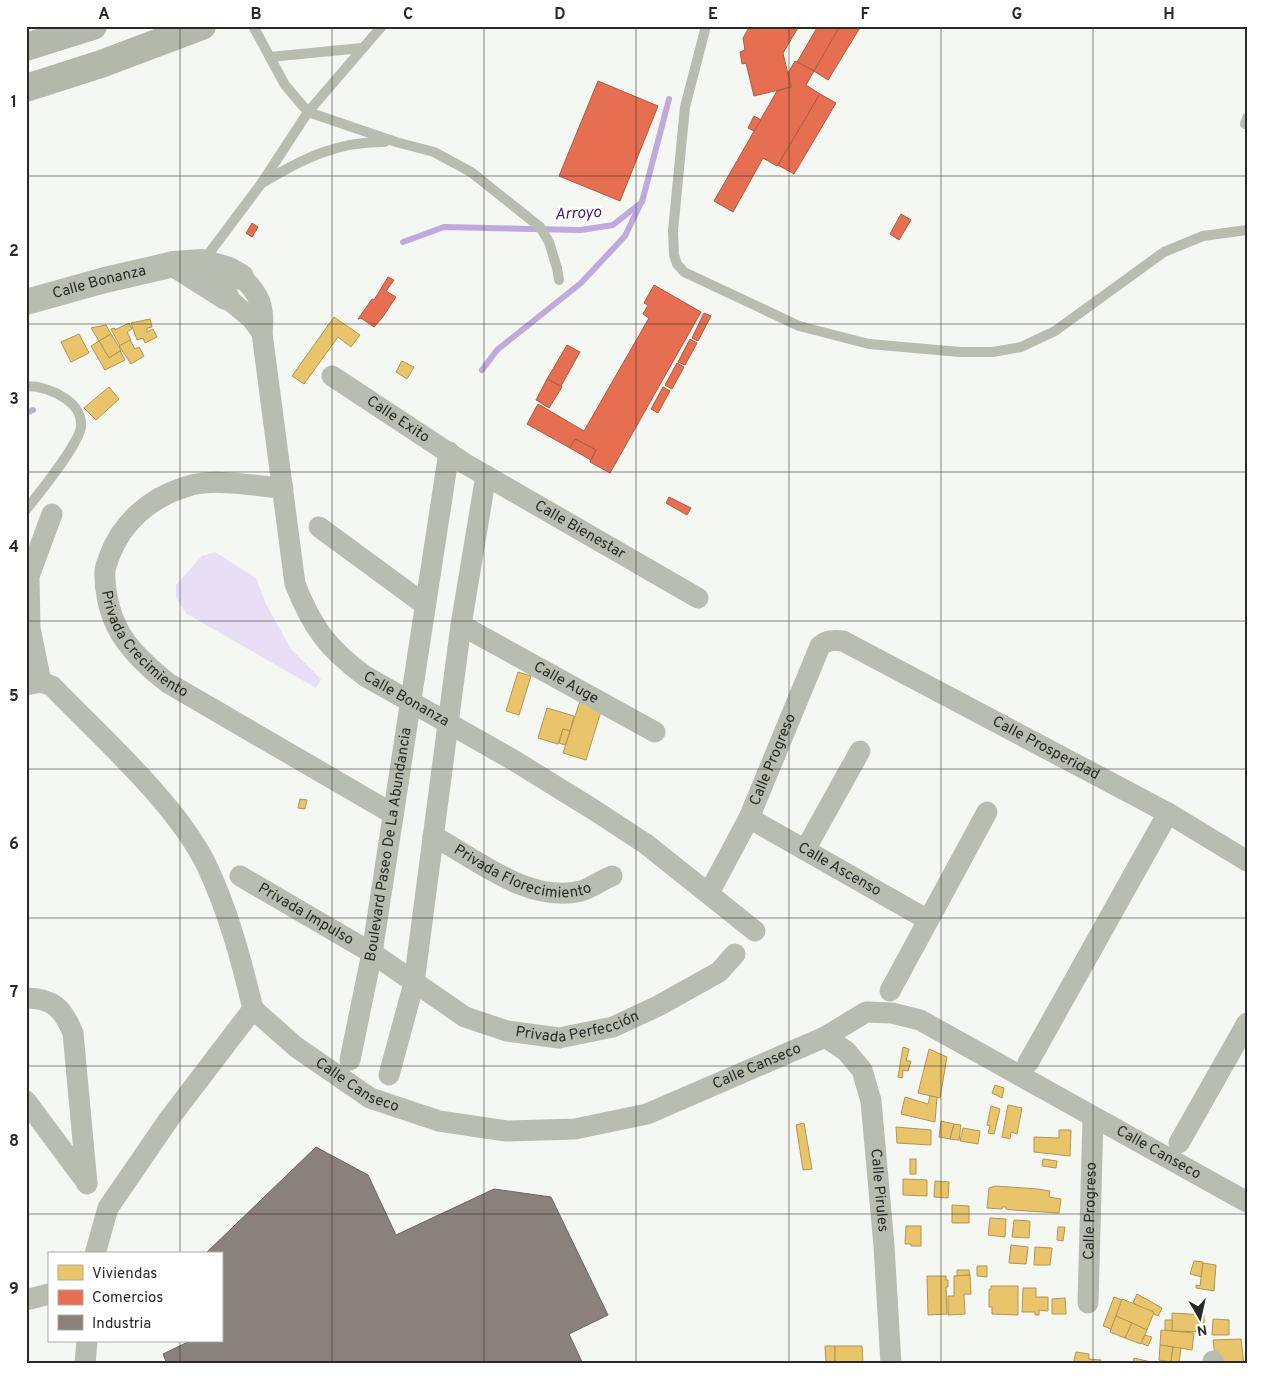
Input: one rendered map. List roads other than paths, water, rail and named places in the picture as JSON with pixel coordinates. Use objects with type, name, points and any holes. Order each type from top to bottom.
[{"type":"highway","points":[[26,46],[93,26]]},
{"type":"highway","points":[[26,88],[110,61],[202,26]]},
{"type":"street","name":"Calle Bonanza","points":[[26,302],[105,280],[190,267],[234,287],[262,333],[295,584],[307,615],[322,638],[342,660],[365,676],[515,761],[646,844],[755,931]]},
{"type":"street","name":"Calle Exito","points":[[332,376],[456,458]]},
{"type":"street","name":"Calle Bienestar","points":[[456,458],[698,598]]},
{"type":"street","name":"Boulevard Paseo De La Abundancia","points":[[350,1060],[372,953],[424,604],[456,458]]},
{"type":"street","points":[[389,1075],[414,983],[448,724],[469,630],[486,475]]},
{"type":"street","name":"Privada Crecimiento","points":[[283,488],[210,482],[185,487],[152,502],[131,520],[114,544],[105,570],[108,599],[117,628],[141,658],[168,683],[393,814]]},
{"type":"street","points":[[52,514],[29,576],[34,684],[52,686],[138,775],[177,820],[205,863],[227,914],[253,1009],[169,1119],[108,1208],[96,1252]]},
{"type":"street","points":[[318,527],[424,604]]},
{"type":"street","name":"Calle Auge","points":[[469,630],[655,732]]},
{"type":"street","name":"Calle Progreso","points":[[709,893],[750,818],[820,646],[826,641],[843,641]]},
{"type":"street","name":"Calle Prosperidad","points":[[843,641],[1168,813],[1247,861]]},
{"type":"street","points":[[805,850],[860,751]]},
{"type":"street","points":[[890,991],[987,812]]},
{"type":"street","points":[[1028,1063],[1168,813]]},
{"type":"street","name":"Calle Ascenso","points":[[750,818],[928,920]]},
{"type":"street","name":"Privada Florecimiento","points":[[433,836],[517,883],[548,893],[581,891],[612,876]]},
{"type":"street","name":"Privada Impulso","points":[[240,876],[372,953],[414,983]]},
{"type":"street","name":"Privada Perfección","points":[[414,983],[464,1017],[507,1031],[559,1038],[613,1027],[658,1006],[719,972],[735,954]]},
{"type":"street","points":[[26,998],[43,998],[65,1014],[73,1033],[87,1184]]},
{"type":"street","name":"Calle Canseco","points":[[253,1009],[296,1047],[370,1098],[439,1122],[506,1131],[575,1129],[647,1114],[825,1037],[866,1012],[892,1013],[920,1020],[1247,1202]]},
{"type":"street","points":[[1179,1143],[1247,1023]]},
{"type":"street","name":"Calle Pirules","points":[[825,1037],[846,1051],[862,1070],[871,1101],[884,1246],[891,1364]]},
{"type":"street","points":[[26,1101],[87,1184],[108,1208]]},
{"type":"street","name":"Calle Progreso","points":[[1088,1302],[1093,1118]]},
{"type":"street","points":[[26,1300],[48,1294]]},
{"type":"street","points":[[84,1364],[87,1342]]},
{"type":"lane","points":[[253,26],[284,85],[308,112],[396,142],[434,152],[471,172],[540,227],[549,242],[559,280]]},
{"type":"lane","points":[[190,267],[260,184],[308,112],[382,26]]},
{"type":"lane","points":[[706,26],[685,107],[673,231],[677,264],[684,272],[799,326],[869,344],[960,352],[993,352],[1021,347],[1055,332],[1164,252],[1203,236],[1247,230]]},
{"type":"lane","points":[[270,57],[362,48]]},
{"type":"lane","points":[[260,184],[302,159],[334,147],[362,141],[396,142]]},
{"type":"lane","points":[[26,386],[38,386],[55,392],[69,400],[79,412],[81,428],[71,448],[26,510]]},
{"type":"waterway","name":"Arroyo","points":[[403,242],[444,227],[581,230],[613,225],[642,202],[669,99]]},
{"type":"waterway","points":[[482,370],[497,350],[581,283],[625,236],[640,205]]},
{"type":"waterway","name":"Arroyo","points":[[26,413],[33,410]]}]
